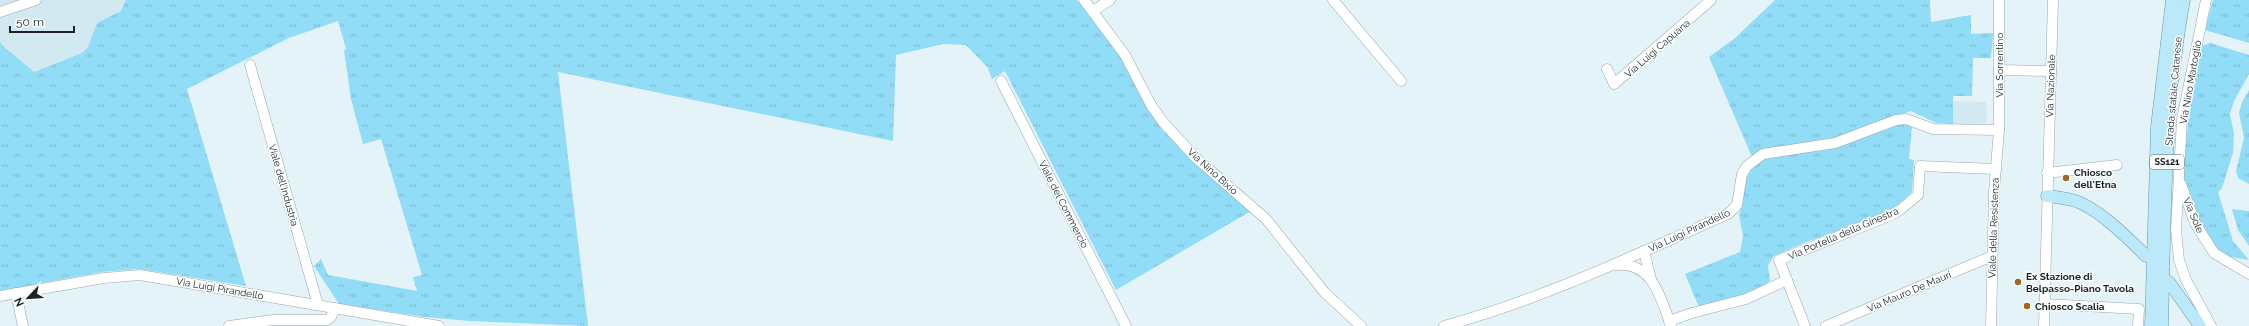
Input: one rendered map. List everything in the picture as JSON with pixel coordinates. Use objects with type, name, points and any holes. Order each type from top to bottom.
[{"type":"main road","name":"Strada statale Catanese","points":[[2155,324],[2157,127],[2172,0]]},
{"type":"main road","name":"Strada statale Catanese","points":[[2155,324],[2171,84],[2176,41],[2184,0]]},
{"type":"main road","points":[[2047,196],[2073,200],[2091,210],[2120,230],[2146,256]]},
{"type":"main road","points":[[2169,282],[2200,326]]},
{"type":"street","points":[[0,12],[36,0]]},
{"type":"street","name":"Via Nino Bixio","points":[[1084,0],[1125,55],[1151,105],[1163,122],[1196,158],[1266,219],[1321,288],[1361,326]]},
{"type":"street","points":[[1093,11],[1110,0]]},
{"type":"street","points":[[1333,0],[1401,81]]},
{"type":"street","name":"Via Luigi Capuana","points":[[1608,69],[1614,84],[1711,0]]},
{"type":"street","name":"Via Sorrentino","points":[[1999,0],[1999,130]]},
{"type":"street","name":"Via Nazionale","points":[[2044,326],[2047,173],[2053,0]]},
{"type":"street","name":"Via Nino Martoglio","points":[[2206,0],[2182,119],[2180,181],[2176,230],[2179,260],[2186,280],[2211,326]]},
{"type":"street","points":[[0,19],[22,5]]},
{"type":"street","name":"Viale dell'Industria","points":[[250,65],[318,305]]},
{"type":"street","points":[[1999,70],[2051,71]]},
{"type":"street","name":"Viale del Commercio","points":[[1001,81],[1126,326]]},
{"type":"street","name":"Via Luigi Pirandello","points":[[1444,326],[1499,310],[1612,265],[1728,214],[1737,205],[1740,182],[1746,166],[1754,159],[1770,152],[1836,143],[1906,119],[1933,129],[1999,130]]},
{"type":"street","name":"Viale della Resistenza","points":[[1991,326],[1992,256],[1999,130]]},
{"type":"street","points":[[2047,173],[2117,165]]},
{"type":"street","name":"Via Portella della Ginestra","points":[[1787,280],[1779,260],[1900,210],[1918,195],[1920,166],[1996,169]]},
{"type":"street","name":"Via Sole","points":[[2180,181],[2196,223],[2214,253],[2249,274]]},
{"type":"street","points":[[1644,251],[1651,279],[1670,324],[1692,313],[1746,299],[1787,280],[1805,326]]},
{"type":"street","name":"Via Mauro De Mauri","points":[[1826,326],[1992,256]]},
{"type":"street","points":[[1612,265],[1632,266],[1651,279]]},
{"type":"street","name":"Via Luigi Pirandello","points":[[0,296],[123,275],[140,275],[439,326]]},
{"type":"street","points":[[16,293],[23,326]]},
{"type":"street","points":[[2045,304],[2139,309],[2138,326]]},
{"type":"street","points":[[229,326],[272,320],[323,321],[331,317],[335,308]]},
{"type":"shaded area","points":[[0,0],[126,0],[121,11],[97,23],[88,47],[82,53],[34,72],[2,45],[0,41]]},
{"type":"shaded area","points":[[1953,101],[1986,102],[1987,121],[1981,125],[1953,124]]},
{"type":"green space","points":[[126,0],[1077,0],[1123,56],[1162,130],[1251,211],[1116,290],[1005,71],[992,79],[988,68],[966,45],[943,44],[896,55],[893,141],[558,72],[588,326],[470,321],[425,317],[339,304],[314,266],[321,259],[328,275],[417,291],[413,277],[422,275],[381,139],[363,144],[351,99],[344,50],[346,49],[338,21],[289,38],[187,89],[246,286],[139,269],[102,272],[0,291],[0,41],[2,45],[34,72],[82,53],[88,47],[97,23],[121,11]]},
{"type":"green space","points":[[1775,0],[1930,0],[1931,22],[1971,15],[1971,34],[1993,33],[1991,58],[1973,58],[1972,96],[1953,96],[1953,124],[1936,123],[1911,111],[1826,141],[1752,157],[1709,57],[1734,39]]},
{"type":"green space","points":[[2213,0],[2249,0],[2249,43],[2205,30]]},
{"type":"green space","points":[[2210,43],[2249,55],[2249,74],[2234,101],[2230,114],[2234,134],[2233,153],[2222,188],[2218,192],[2233,241],[2249,260],[2225,256],[2220,253],[2204,232],[2183,183],[2188,121],[2202,46]]},
{"type":"green space","points":[[2249,90],[2249,184],[2238,178],[2236,171],[2244,138],[2239,113],[2242,102]]},
{"type":"green space","points":[[1901,124],[1912,126],[1909,159],[1914,160],[1912,192],[1895,207],[1854,226],[1806,242],[1774,256],[1768,265],[1770,281],[1762,287],[1746,295],[1699,307],[1685,274],[1740,252],[1743,236],[1739,215],[1743,202],[1744,182],[1754,165],[1768,157],[1844,144]]},
{"type":"green space","points":[[2232,209],[2249,211],[2249,246],[2238,230]]},
{"type":"place","name":"Chiosco dell'Etna","points":[[2066,178]]},
{"type":"place","name":"Ex Stazione di Belpasso-Piano Tavola","points":[[2018,282]]},
{"type":"place","name":"Chiosco Scalia","points":[[2027,306]]}]
